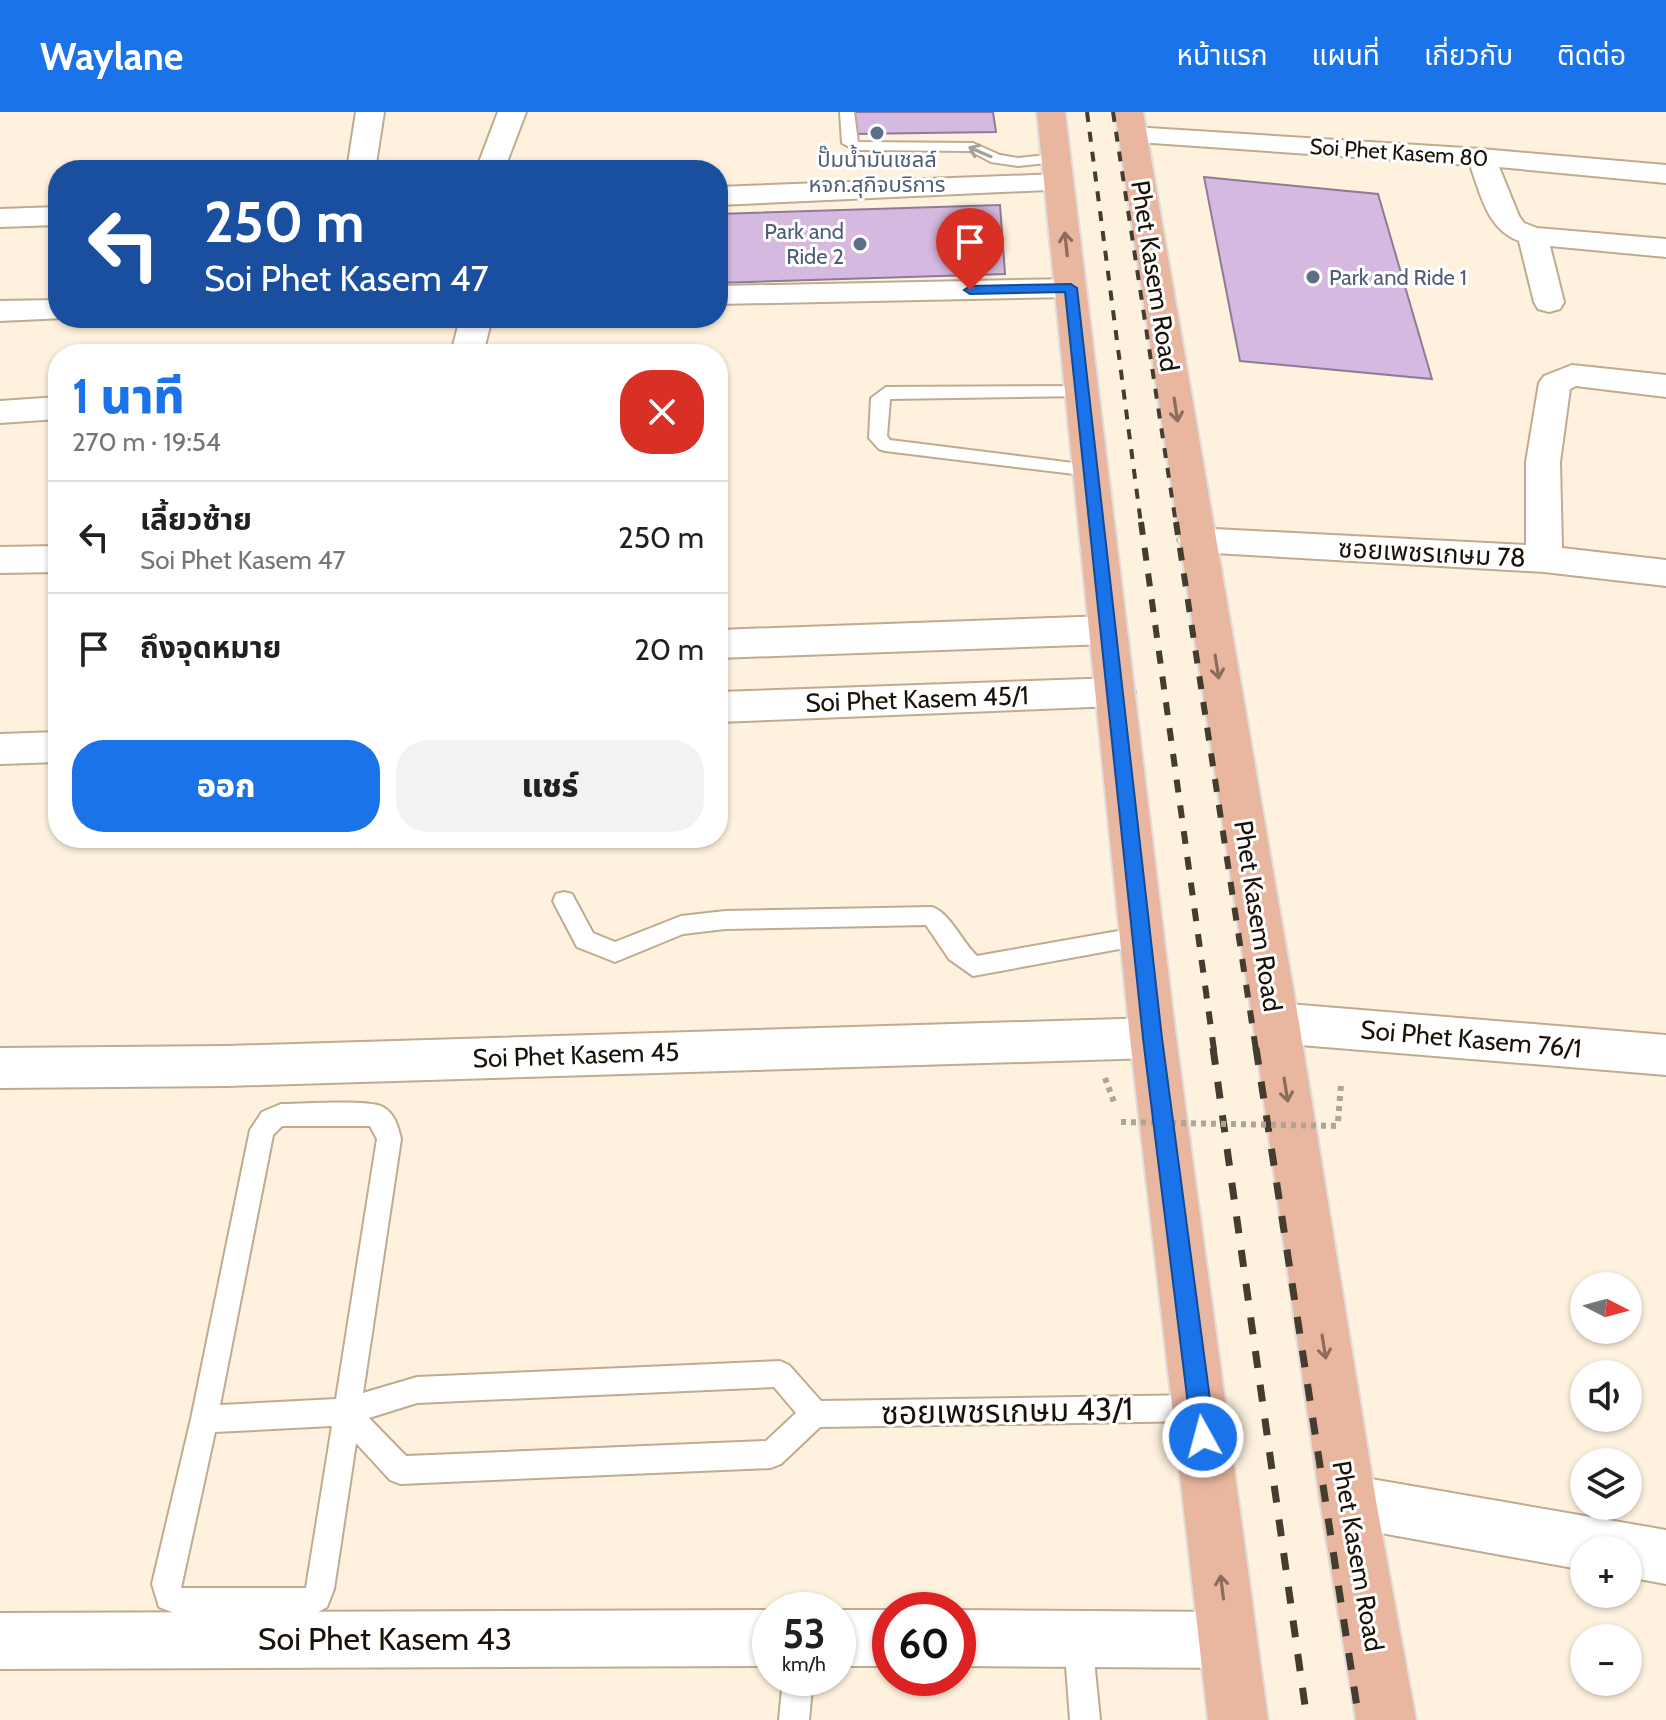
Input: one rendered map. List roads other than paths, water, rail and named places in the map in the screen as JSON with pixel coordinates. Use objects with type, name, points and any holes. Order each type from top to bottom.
[{"type":"main road","points":[[1051,112],[1141,936],[1238,1720]]},
{"type":"main road","name":"Phet Kasem Road","points":[[1131,124],[1276,1023],[1348,1501],[1386,1720]]},
{"type":"street","points":[[363,160],[370,112]]},
{"type":"street","points":[[494,160],[512,112]]},
{"type":"street","name":"Soi Phet Kasem 80","points":[[1131,124],[1666,174]]},
{"type":"street","points":[[1481,157],[1505,219],[1514,229],[1533,236],[1666,248]]},
{"type":"street","points":[[728,195],[1058,171]]},
{"type":"street","points":[[0,218],[48,216]]},
{"type":"street","points":[[1533,236],[1549,302]]},
{"type":"street","points":[[728,295],[1071,288]]},
{"type":"street","points":[[0,311],[48,310]]},
{"type":"street","points":[[1544,559],[1543,462],[1555,383],[1572,375],[1666,386]]},
{"type":"street","points":[[0,412],[48,409]]},
{"type":"street","name":"ซอยเพชรเกษม 78","points":[[1196,540],[1544,559],[1666,573]]},
{"type":"street","points":[[0,560],[48,559]]},
{"type":"street","points":[[728,644],[1108,630]]},
{"type":"street","name":"Soi Phet Kasem 45/1","points":[[728,707],[1116,692]]},
{"type":"street","points":[[0,749],[48,747]]},
{"type":"street","name":"Soi Phet Kasem 76/1","points":[[1276,1023],[1666,1055]]},
{"type":"street","name":"Soi Phet Kasem 45","points":[[0,1068],[227,1066],[1153,1038]]},
{"type":"street","points":[[1348,1501],[1570,1540]]},
{"type":"street","points":[[1642,1553],[1666,1557]]},
{"type":"street","name":"Soi Phet Kasem 43","points":[[0,1641],[752,1638]]},
{"type":"street","points":[[976,1638],[1228,1640]]},
{"type":"lane","points":[[847,112],[849,143],[855,146],[973,147],[996,159],[1058,171]]},
{"type":"lane","points":[[1082,392],[886,393],[880,398],[878,438],[885,445],[962,457],[1091,470]]},
{"type":"lane","points":[[564,901],[585,940],[615,952],[681,925],[725,920],[932,916],[957,952],[973,966],[1141,936]]},
{"type":"lane","points":[[281,1115],[375,1115],[385,1124],[389,1139],[345,1412],[317,1597],[308,1604],[184,1603],[169,1597],[166,1584],[204,1419],[262,1130],[270,1120],[281,1115]]},
{"type":"lane","points":[[204,1419],[345,1412],[417,1390],[780,1374],[815,1414],[771,1454],[400,1470],[345,1412]]},
{"type":"lane","name":"ซอยเพชรเกษม 43/1","points":[[815,1414],[1200,1408]]},
{"type":"lane","points":[[1078,1638],[1085,1720]]},
{"type":"lane","points":[[794,1720],[796,1696]]},
{"type":"railway","points":[[1087,112],[1141,524]]},
{"type":"railway","points":[[1113,112],[1176,524]]},
{"type":"railway","points":[[1141,522],[1214,1050]]},
{"type":"railway","points":[[1176,522],[1256,1050]]},
{"type":"railway","points":[[1213,1048],[1307,1720]]},
{"type":"railway","points":[[1256,1048],[1359,1720]]},
{"type":"place","name":"ปั๊มน้ำมันเชลล์ หจก.สุกิจบริการ","points":[[877,133]]},
{"type":"place","name":"Park and Ride 2","points":[[860,244]]},
{"type":"place","name":"Park and Ride 1","points":[[1313,277]]}]
